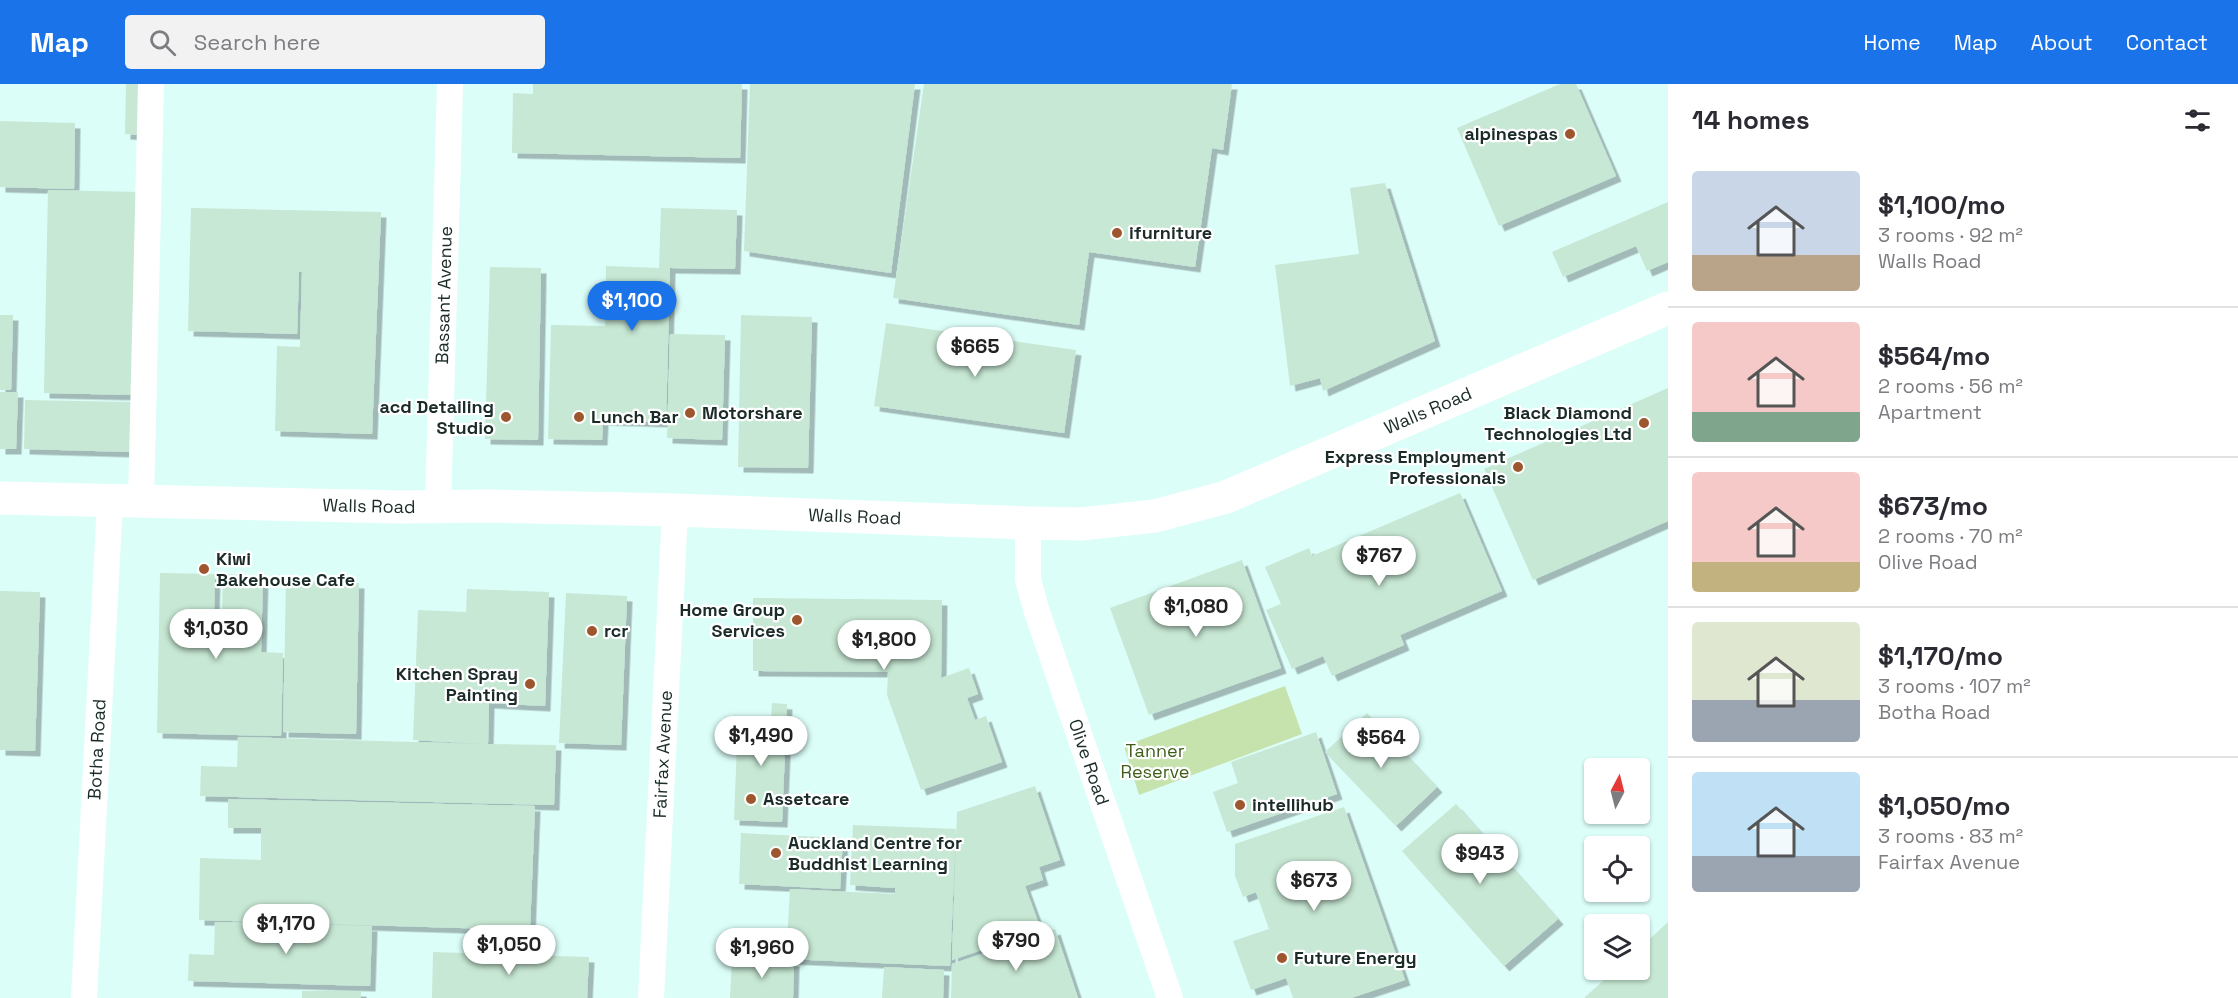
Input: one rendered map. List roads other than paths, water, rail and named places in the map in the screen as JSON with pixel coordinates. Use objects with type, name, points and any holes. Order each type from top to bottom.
[{"type":"main road","name":"Walls Road","points":[[0,498],[675,510],[1081,524],[1155,516],[1226,497],[1668,308]]},
{"type":"street","name":"Botha Road","points":[[84,998],[125,501],[151,84]]},
{"type":"street","name":"Bassant Avenue","points":[[438,507],[450,84]]},
{"type":"street","name":"Fairfax Avenue","points":[[651,998],[675,510]]},
{"type":"street","name":"Olive Road","points":[[1028,523],[1028,579],[1036,609],[1170,998]]},
{"type":"place","name":"alpinespas","points":[[1570,134]]},
{"type":"place","name":"ifurniture","points":[[1117,233]]},
{"type":"place","name":"Motorshare","points":[[690,413]]},
{"type":"place","name":"acd Detailing Studio","points":[[506,417]]},
{"type":"place","name":"Lunch Bar","points":[[579,417]]},
{"type":"place","name":"Black Diamond Technologies Ltd","points":[[1644,423]]},
{"type":"place","name":"Express Employment Professionals","points":[[1518,467]]},
{"type":"place","name":"Kiwi Bakehouse Cafe","points":[[204,569]]},
{"type":"place","name":"Home Group Services","points":[[797,620]]},
{"type":"place","name":"rcr","points":[[592,631]]},
{"type":"place","name":"Kitchen Spray Painting","points":[[530,684]]},
{"type":"place","name":"Assetcare","points":[[751,799]]},
{"type":"place","name":"intellihub","points":[[1240,805]]},
{"type":"place","name":"Auckland Centre for Buddhist Learning","points":[[776,853]]},
{"type":"place","name":"Future Energy","points":[[1282,958]]},
{"type":"park label","name":"Tanner Reserve","points":[[1155,761]]}]
